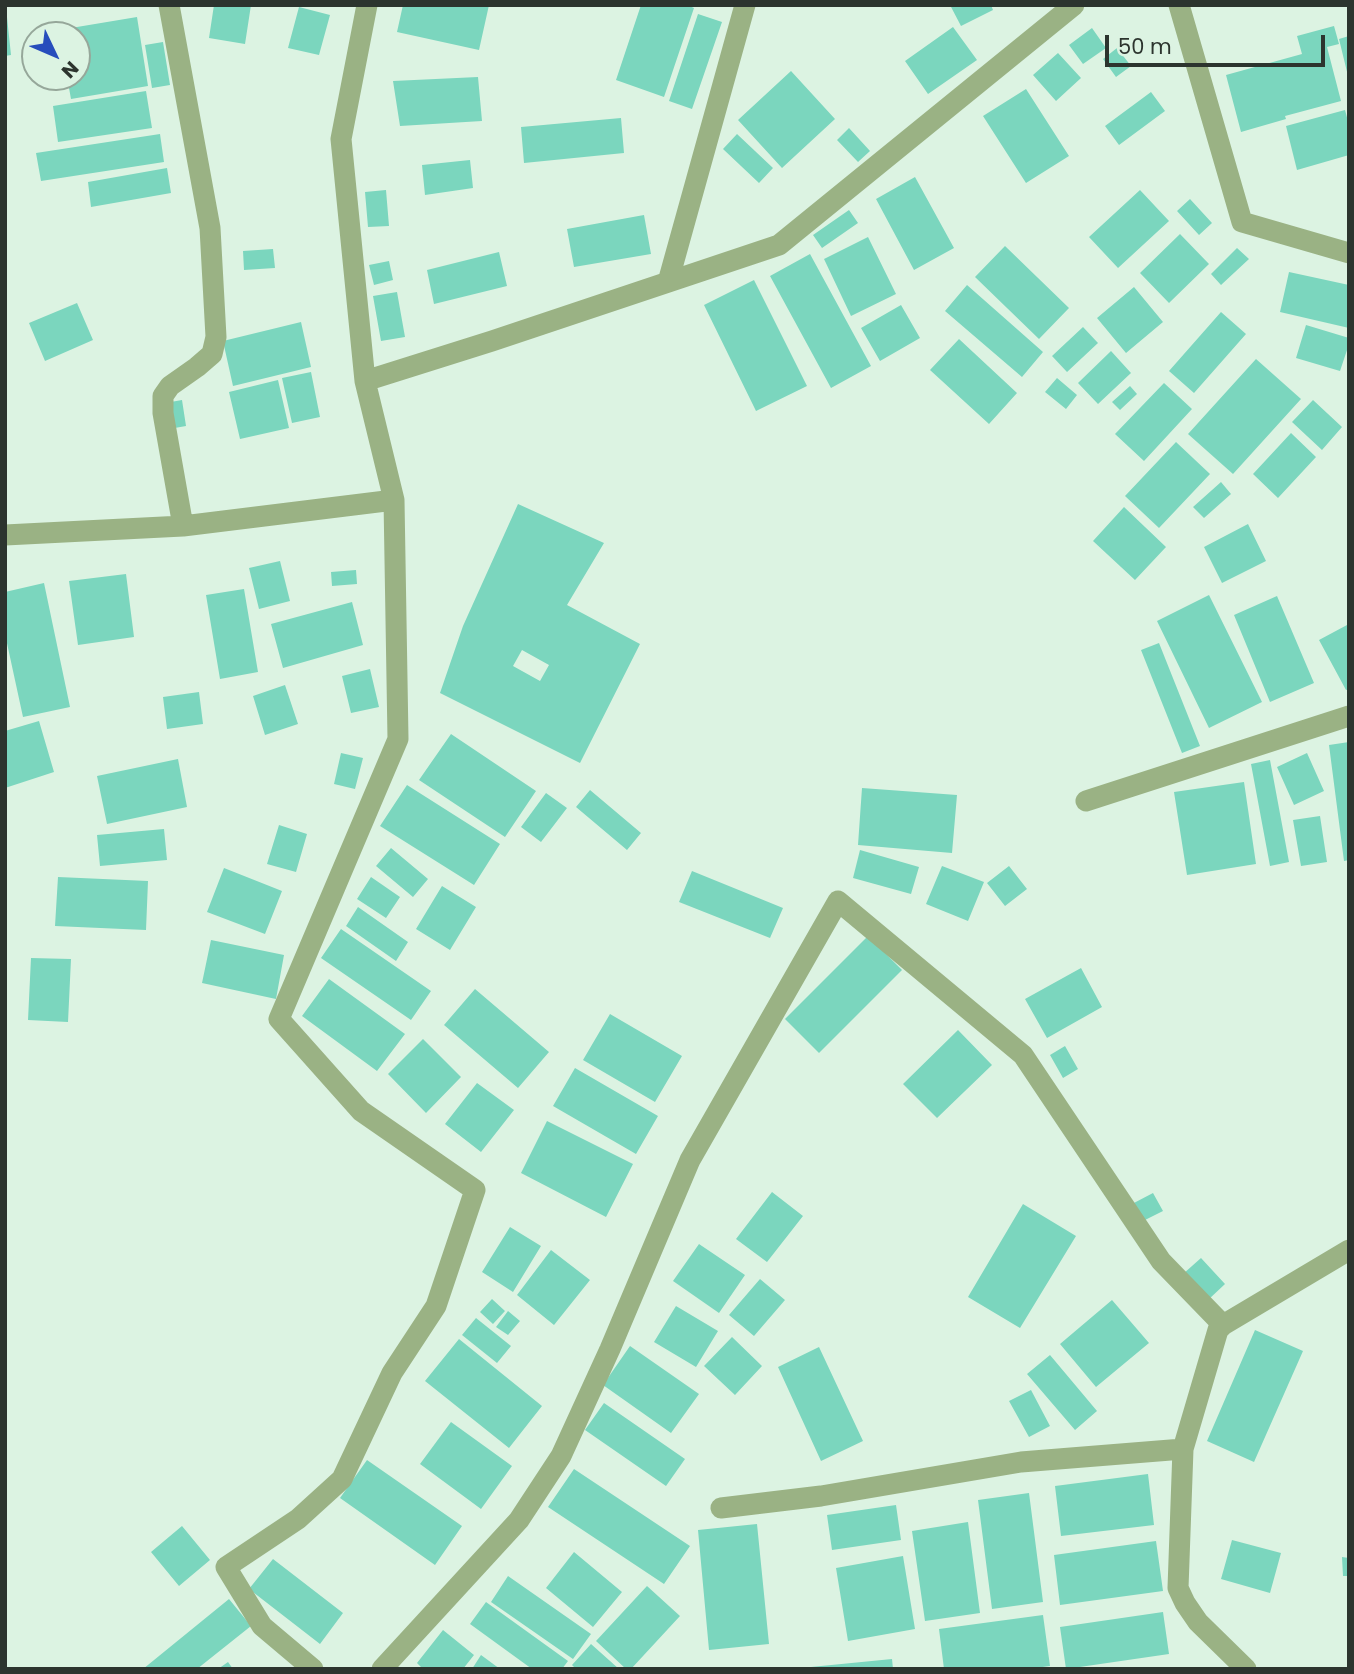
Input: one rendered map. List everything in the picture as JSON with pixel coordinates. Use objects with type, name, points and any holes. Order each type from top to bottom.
[{"type":"street","points":[[169,5],[210,228],[216,337],[212,354],[170,386],[163,396],[163,413],[183,526]]},
{"type":"street","points":[[313,1669],[262,1626],[226,1567],[298,1519],[342,1479],[392,1373],[436,1306],[475,1190],[361,1111],[279,1019],[398,739],[394,500],[365,381],[341,139],[367,5]]},
{"type":"street","points":[[668,282],[746,5]]},
{"type":"street","points":[[365,381],[779,245],[1074,5]]},
{"type":"street","points":[[1179,5],[1242,222],[1349,253]]},
{"type":"street","points":[[5,535],[183,526],[394,500]]},
{"type":"street","points":[[1086,801],[1349,716]]},
{"type":"street","points":[[382,1669],[519,1520],[561,1456],[610,1349],[690,1160],[838,901],[1023,1055],[1161,1261],[1223,1325]]},
{"type":"street","points":[[1246,1669],[1198,1622],[1178,1588],[1183,1449],[1218,1330],[1349,1250]]},
{"type":"street","points":[[721,1508],[821,1496],[1021,1462],[1183,1449]]},
{"type":"building","points":[[214,5],[251,5],[245,44],[209,38]]},
{"type":"building","points":[[403,5],[489,5],[479,50],[397,32]]},
{"type":"building","points":[[641,5],[687,5],[694,8],[664,97],[616,80]]},
{"type":"building","points":[[950,5],[991,5],[993,10],[961,26]]},
{"type":"building","points":[[299,7],[330,15],[319,55],[288,48]]},
{"type":"building","points":[[698,14],[722,22],[692,109],[669,101]]},
{"type":"building","points":[[7,17],[11,55],[5,56],[5,18]]},
{"type":"building","points":[[137,17],[148,86],[71,99],[70,91],[91,91],[91,25]]},
{"type":"building","points":[[1334,26],[1339,44],[1327,47],[1341,101],[1285,116],[1286,119],[1241,132],[1226,75],[1302,54],[1297,36]]},
{"type":"building","points":[[953,27],[977,60],[928,94],[905,61]]},
{"type":"building","points":[[1092,28],[1106,48],[1083,64],[1069,45]]},
{"type":"building","points":[[1349,36],[1349,76],[1348,76],[1339,39]]},
{"type":"building","points":[[163,42],[170,85],[152,88],[145,45]]},
{"type":"building","points":[[1117,48],[1131,66],[1116,77],[1103,59]]},
{"type":"building","points":[[1058,53],[1081,78],[1056,101],[1033,75]]},
{"type":"building","points":[[791,71],[835,119],[782,168],[738,120]]},
{"type":"building","points":[[478,77],[482,121],[400,126],[393,81]]},
{"type":"building","points":[[1026,89],[1069,156],[1026,183],[983,116]]},
{"type":"building","points":[[146,91],[152,128],[58,142],[53,106]]},
{"type":"building","points":[[1151,92],[1165,111],[1119,145],[1105,126]]},
{"type":"building","points":[[1345,110],[1349,125],[1349,155],[1297,170],[1286,126]]},
{"type":"building","points":[[621,118],[624,153],[524,163],[521,127]]},
{"type":"building","points":[[849,128],[870,151],[858,162],[837,140]]},
{"type":"building","points":[[160,134],[164,162],[41,181],[36,153]]},
{"type":"building","points":[[737,134],[773,168],[759,183],[723,149]]},
{"type":"building","points":[[470,160],[473,188],[425,195],[422,165]]},
{"type":"building","points":[[167,168],[171,193],[91,207],[88,182]]},
{"type":"building","points":[[915,177],[954,248],[914,270],[876,199]]},
{"type":"building","points":[[386,190],[389,226],[368,227],[365,192]]},
{"type":"building","points":[[1140,190],[1169,221],[1118,268],[1089,237]]},
{"type":"building","points":[[1190,199],[1212,223],[1199,235],[1177,211]]},
{"type":"building","points":[[849,210],[858,223],[822,248],[813,235]]},
{"type":"building","points":[[644,215],[651,254],[574,267],[567,229]]},
{"type":"building","points":[[1180,234],[1209,264],[1169,303],[1140,273]]},
{"type":"building","points":[[868,237],[896,294],[851,316],[824,259]]},
{"type":"building","points":[[1005,246],[1069,308],[1039,339],[975,277]]},
{"type":"building","points":[[1237,248],[1249,259],[1221,285],[1211,274]]},
{"type":"building","points":[[273,249],[275,268],[244,270],[243,251]]},
{"type":"building","points":[[499,252],[507,286],[434,304],[427,270]]},
{"type":"building","points":[[810,254],[871,366],[831,388],[770,276]]},
{"type":"building","points":[[389,261],[393,280],[374,285],[369,265]]},
{"type":"building","points":[[1289,272],[1349,285],[1349,328],[1280,312]]},
{"type":"building","points":[[754,280],[807,386],[756,411],[704,305]]},
{"type":"building","points":[[967,285],[1043,352],[1022,377],[945,311]]},
{"type":"building","points":[[1134,287],[1163,322],[1126,353],[1097,318]]},
{"type":"building","points":[[397,292],[405,337],[381,341],[373,296]]},
{"type":"building","points":[[77,303],[93,340],[45,361],[29,323]]},
{"type":"building","points":[[901,305],[920,338],[880,361],[861,328]]},
{"type":"building","points":[[1221,312],[1246,334],[1194,393],[1169,371]]},
{"type":"building","points":[[301,322],[311,367],[233,386],[223,341]]},
{"type":"building","points":[[1306,325],[1349,338],[1340,371],[1296,358]]},
{"type":"building","points":[[1083,327],[1098,343],[1067,372],[1052,356]]},
{"type":"building","points":[[959,339],[1017,393],[989,424],[930,370]]},
{"type":"building","points":[[1111,351],[1131,373],[1098,404],[1078,383]]},
{"type":"building","points":[[1256,359],[1301,399],[1233,474],[1188,434]]},
{"type":"building","points":[[311,372],[320,417],[292,423],[282,378]]},
{"type":"building","points":[[1057,378],[1077,395],[1066,409],[1045,392]]},
{"type":"building","points":[[278,380],[289,428],[240,439],[229,392]]},
{"type":"building","points":[[1164,383],[1192,409],[1144,461],[1115,434]]},
{"type":"building","points":[[1130,386],[1137,394],[1120,410],[1112,402]]},
{"type":"building","points":[[182,400],[186,426],[169,429],[165,403]]},
{"type":"building","points":[[1313,400],[1342,427],[1322,450],[1292,422]]},
{"type":"building","points":[[1291,433],[1316,457],[1278,498],[1253,474]]},
{"type":"building","points":[[1176,442],[1210,474],[1159,528],[1125,496]]},
{"type":"building","points":[[1221,482],[1231,494],[1204,518],[1193,507]]},
{"type":"building","points":[[518,504],[604,543],[567,605],[640,644],[580,763],[440,693],[463,626]],"holes":[[[522,650],[549,665],[540,681],[513,666]]]},
{"type":"building","points":[[1124,507],[1166,547],[1135,580],[1093,541]]},
{"type":"building","points":[[1248,524],[1266,561],[1222,583],[1204,547]]},
{"type":"building","points":[[280,561],[290,601],[259,609],[249,568]]},
{"type":"building","points":[[356,570],[357,584],[332,586],[331,572]]},
{"type":"building","points":[[126,574],[134,637],[78,645],[69,581]]},
{"type":"building","points":[[44,583],[70,707],[23,717],[5,634],[5,592]]},
{"type":"building","points":[[244,589],[258,672],[220,679],[206,595]]},
{"type":"building","points":[[1209,595],[1262,702],[1209,728],[1157,621]]},
{"type":"building","points":[[1277,596],[1314,683],[1270,702],[1234,615]]},
{"type":"building","points":[[352,602],[363,645],[283,668],[271,624]]},
{"type":"building","points":[[1347,625],[1349,689],[1346,690],[1319,640]]},
{"type":"building","points":[[1159,643],[1200,746],[1182,753],[1141,650]]},
{"type":"building","points":[[370,669],[379,707],[351,713],[342,676]]},
{"type":"building","points":[[285,685],[298,724],[265,735],[253,696]]},
{"type":"building","points":[[199,692],[203,724],[167,729],[163,697]]},
{"type":"building","points":[[39,721],[54,772],[5,788],[5,731]]},
{"type":"building","points":[[451,734],[536,791],[505,837],[419,780]]},
{"type":"building","points":[[1349,742],[1349,860],[1344,861],[1329,745]]},
{"type":"building","points":[[341,753],[363,758],[355,789],[334,784]]},
{"type":"building","points":[[1307,753],[1324,791],[1294,805],[1277,767]]},
{"type":"building","points":[[178,759],[187,807],[107,824],[97,776]]},
{"type":"building","points":[[1270,760],[1289,862],[1270,866],[1251,764]]},
{"type":"building","points":[[1244,782],[1256,864],[1187,875],[1174,792]]},
{"type":"building","points":[[407,785],[500,844],[474,885],[380,826]]},
{"type":"building","points":[[862,788],[957,795],[952,853],[858,845]]},
{"type":"building","points":[[590,790],[641,833],[627,850],[576,807]]},
{"type":"building","points":[[546,793],[567,808],[541,842],[521,827]]},
{"type":"building","points":[[1320,816],[1327,862],[1301,866],[1293,820]]},
{"type":"building","points":[[279,825],[307,834],[296,872],[267,864]]},
{"type":"building","points":[[164,829],[167,860],[100,866],[97,835]]},
{"type":"building","points":[[391,848],[428,879],[413,897],[376,866]]},
{"type":"building","points":[[860,850],[919,867],[911,894],[853,878]]},
{"type":"building","points":[[942,866],[984,882],[968,921],[926,904]]},
{"type":"building","points":[[1009,866],[1027,889],[1005,906],[987,883]]},
{"type":"building","points":[[224,868],[282,891],[265,934],[207,912]]},
{"type":"building","points":[[692,871],[783,908],[770,938],[679,902]]},
{"type":"building","points":[[58,877],[148,881],[146,930],[55,926]]},
{"type":"building","points":[[371,877],[400,897],[386,918],[357,899]]},
{"type":"building","points":[[442,886],[476,907],[450,950],[416,929]]},
{"type":"building","points":[[358,907],[408,942],[396,961],[346,926]]},
{"type":"building","points":[[341,929],[431,991],[411,1020],[321,958]]},
{"type":"building","points":[[868,936],[902,970],[819,1053],[785,1019]]},
{"type":"building","points":[[211,940],[284,955],[276,999],[202,983]]},
{"type":"building","points":[[31,958],[71,959],[68,1022],[28,1020]]},
{"type":"building","points":[[1081,968],[1102,1007],[1047,1038],[1025,999]]},
{"type":"building","points":[[329,979],[405,1034],[377,1071],[302,1016]]},
{"type":"building","points":[[475,989],[549,1052],[518,1088],[444,1025]]},
{"type":"building","points":[[610,1014],[682,1056],[655,1102],[583,1060]]},
{"type":"building","points":[[958,1030],[992,1065],[937,1118],[903,1084]]},
{"type":"building","points":[[423,1039],[461,1077],[426,1113],[388,1074]]},
{"type":"building","points":[[1065,1046],[1078,1069],[1063,1078],[1050,1055]]},
{"type":"building","points":[[575,1068],[658,1116],[636,1154],[553,1106]]},
{"type":"building","points":[[477,1083],[514,1110],[481,1152],[445,1124]]},
{"type":"building","points":[[547,1121],[633,1164],[606,1217],[521,1173]]},
{"type":"building","points":[[772,1192],[803,1216],[767,1262],[736,1239]]},
{"type":"building","points":[[1153,1193],[1163,1211],[1141,1222],[1132,1204]]},
{"type":"building","points":[[1023,1204],[1076,1236],[1020,1328],[968,1297]]},
{"type":"building","points":[[510,1227],[541,1246],[513,1292],[482,1272]]},
{"type":"building","points":[[699,1244],[745,1275],[719,1313],[673,1281]]},
{"type":"building","points":[[551,1250],[590,1280],[554,1325],[517,1295]]},
{"type":"building","points":[[1201,1258],[1225,1284],[1208,1300],[1183,1274]]},
{"type":"building","points":[[760,1279],[785,1300],[754,1336],[729,1315]]},
{"type":"building","points":[[492,1299],[505,1311],[493,1324],[480,1312]]},
{"type":"building","points":[[1112,1300],[1149,1343],[1096,1387],[1060,1344]]},
{"type":"building","points":[[676,1306],[718,1331],[696,1367],[654,1342]]},
{"type":"building","points":[[508,1311],[520,1321],[508,1335],[496,1327]]},
{"type":"building","points":[[476,1318],[511,1346],[497,1363],[462,1335]]},
{"type":"building","points":[[1255,1330],[1303,1351],[1254,1462],[1207,1441]]},
{"type":"building","points":[[732,1337],[762,1366],[735,1395],[704,1366]]},
{"type":"building","points":[[459,1339],[542,1406],[509,1448],[425,1381]]},
{"type":"building","points":[[630,1346],[699,1394],[671,1433],[603,1385]]},
{"type":"building","points":[[819,1347],[863,1441],[821,1461],[778,1367]]},
{"type":"building","points":[[1050,1355],[1097,1411],[1075,1430],[1027,1374]]},
{"type":"building","points":[[1031,1390],[1050,1426],[1029,1437],[1009,1401]]},
{"type":"building","points":[[604,1403],[685,1459],[666,1486],[585,1430]]},
{"type":"building","points":[[451,1422],[512,1466],[481,1509],[420,1464]]},
{"type":"building","points":[[367,1460],[462,1526],[435,1565],[340,1498]]},
{"type":"building","points":[[574,1469],[690,1546],[664,1584],[548,1507]]},
{"type":"building","points":[[1148,1474],[1154,1525],[1061,1536],[1055,1486]]},
{"type":"building","points":[[1029,1493],[1043,1602],[992,1609],[978,1500]]},
{"type":"building","points":[[896,1505],[901,1540],[832,1550],[827,1515]]},
{"type":"building","points":[[968,1522],[980,1613],[925,1621],[912,1531]]},
{"type":"building","points":[[757,1524],[769,1644],[709,1650],[698,1530]]},
{"type":"building","points":[[182,1526],[210,1560],[179,1586],[151,1552]]},
{"type":"building","points":[[1232,1540],[1281,1553],[1270,1593],[1221,1579]]},
{"type":"building","points":[[1156,1541],[1163,1591],[1060,1605],[1054,1555]]},
{"type":"building","points":[[574,1552],[622,1592],[593,1627],[546,1588]]},
{"type":"building","points":[[903,1556],[915,1629],[848,1641],[836,1568]]},
{"type":"building","points":[[1342,1557],[1349,1558],[1349,1576],[1343,1576]]},
{"type":"building","points":[[273,1559],[343,1613],[320,1644],[249,1589]]},
{"type":"building","points":[[508,1576],[591,1634],[573,1659],[491,1602]]},
{"type":"building","points":[[647,1586],[680,1616],[631,1669],[626,1669],[596,1641]]},
{"type":"building","points":[[229,1599],[251,1626],[197,1669],[143,1669]]},
{"type":"building","points":[[486,1602],[568,1661],[562,1669],[532,1669],[470,1624]]},
{"type":"building","points":[[1163,1612],[1169,1654],[1066,1669],[1060,1627]]},
{"type":"building","points":[[1043,1615],[1050,1666],[1028,1669],[944,1669],[939,1629]]},
{"type":"building","points":[[443,1630],[474,1655],[463,1669],[423,1669],[417,1663]]},
{"type":"building","points":[[591,1644],[619,1669],[576,1669],[572,1665]]},
{"type":"building","points":[[481,1655],[500,1669],[472,1669]]},
{"type":"building","points":[[892,1659],[893,1669],[811,1669],[811,1667]]},
{"type":"building","points":[[228,1662],[233,1669],[218,1669]]}]
